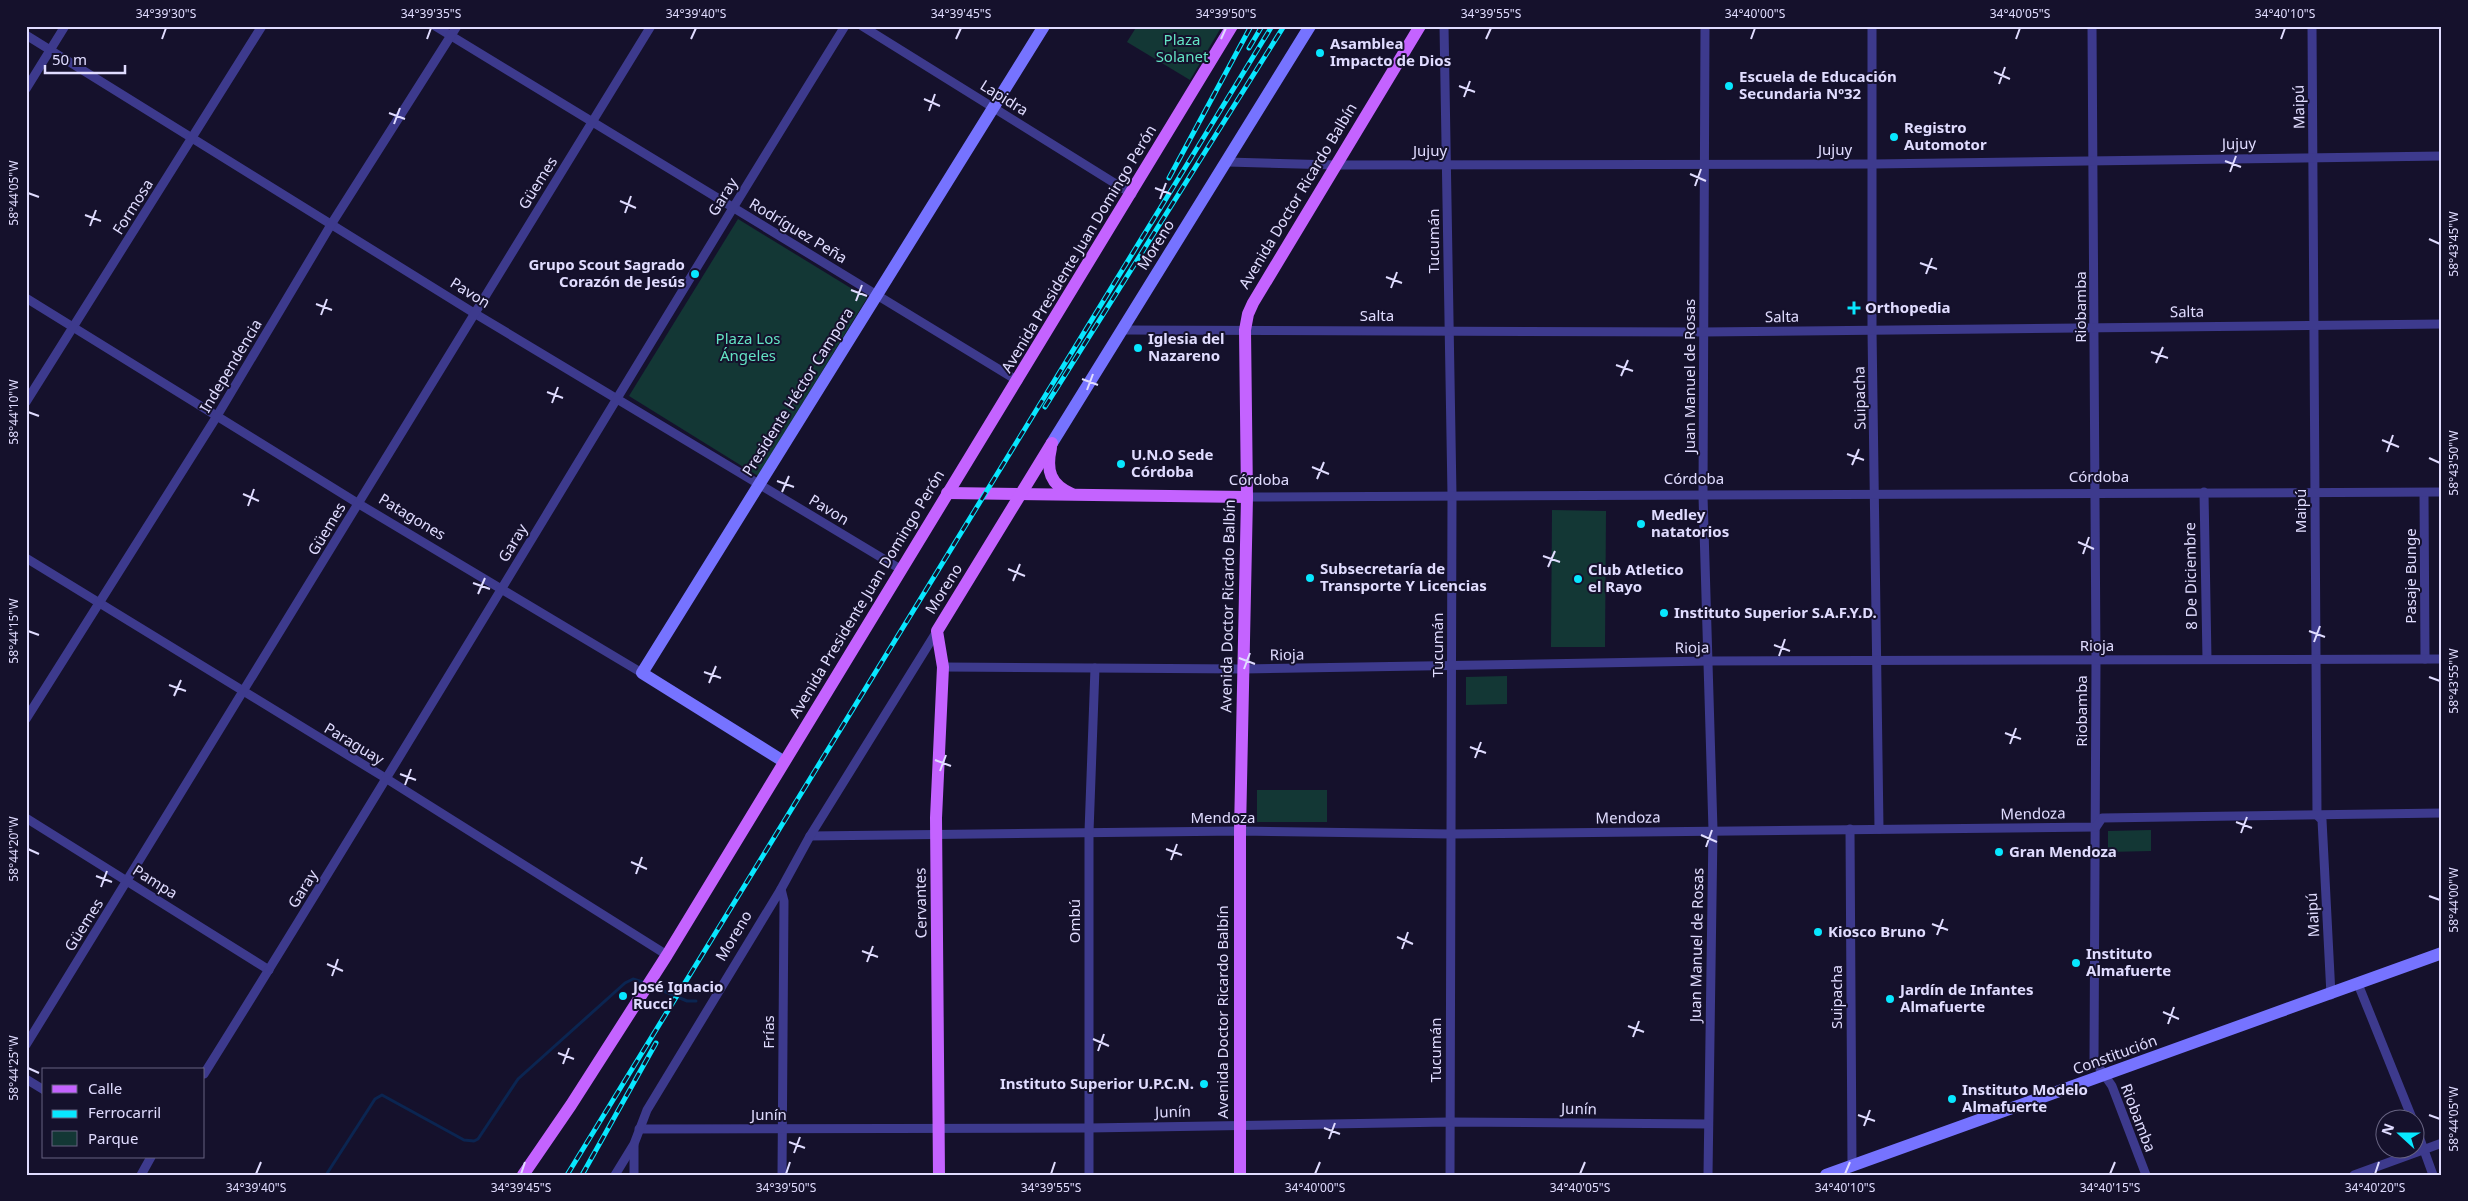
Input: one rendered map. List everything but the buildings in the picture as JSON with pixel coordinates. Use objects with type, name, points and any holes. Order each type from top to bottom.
[{"type":"main road","name":"Avenida Presidente Juan Domingo Perón","points":[[523,1175],[667,955],[783,760],[1018,381],[1232,26]]},
{"type":"main road","name":"Avenida Doctor Ricardo Balbín","points":[[1240,1175],[1240,831],[1247,497],[1245,330],[1248,314],[1253,303],[1420,26]]},
{"type":"main road","name":"Moreno","points":[[937,631],[1052,443]]},
{"type":"main road","points":[[1052,443],[1048,460],[1051,476],[1061,489],[1075,494]]},
{"type":"main road","name":"Córdoba","points":[[947,493],[1247,497]]},
{"type":"main road","name":"Cervantes","points":[[937,631],[942,667],[936,834],[939,1175]]},
{"type":"street","points":[[26,89],[65,26]]},
{"type":"street","name":"Formosa","points":[[26,402],[262,26]]},
{"type":"street","name":"Rodríguez Peña","points":[[436,26],[592,123],[1018,381]]},
{"type":"street","name":"Independencia","points":[[26,719],[217,416],[332,223],[456,26]]},
{"type":"street","name":"Güemes","points":[[26,1045],[651,26]]},
{"type":"street","name":"Garay","points":[[205,1072],[387,779],[732,207],[845,26]]},
{"type":"street","name":"Lapidra","points":[[862,26],[1132,194]]},
{"type":"street","name":"Presidente Héctor Campora","points":[[642,673],[1044,26]]},
{"type":"street","name":"Moreno","points":[[1052,443],[1228,162],[1310,26]]},
{"type":"street","name":"Tucumán","points":[[1444,26],[1448,164],[1452,495],[1450,1175]]},
{"type":"street","name":"Juan Manuel de Rosas","points":[[1705,26],[1706,164],[1703,496],[1713,830],[1708,1175]]},
{"type":"street","name":"Suipacha","points":[[1872,26],[1874,164],[1872,330],[1876,494],[1879,829]]},
{"type":"street","name":"Riobamba","points":[[2092,26],[2096,660],[2094,1060],[2112,1086],[2146,1175]]},
{"type":"street","name":"Maipú","points":[[2312,26],[2317,815],[2322,820],[2331,995]]},
{"type":"street","name":"Pavon","points":[[26,35],[474,312],[902,570]]},
{"type":"street","name":"Jujuy","points":[[1228,162],[1336,165],[1874,164],[2442,156]]},
{"type":"street","name":"Patagones","points":[[26,298],[359,504],[642,673],[783,760]]},
{"type":"street","name":"Salta","points":[[1122,330],[1703,332],[2095,326],[2442,324]]},
{"type":"street","name":"8 De Diciembre","points":[[2204,492],[2207,659]]},
{"type":"street","name":"Córdoba","points":[[1247,497],[2442,492]]},
{"type":"street","name":"Pasaje Bunge","points":[[2424,493],[2425,659]]},
{"type":"street","name":"Paraguay","points":[[26,558],[243,693],[387,779],[667,955]]},
{"type":"street","name":"Moreno","points":[[615,1175],[634,1144],[647,1110],[781,889],[810,836],[937,631]]},
{"type":"street","name":"Rioja","points":[[942,667],[1244,669],[1709,661],[2442,659]]},
{"type":"street","name":"Ombú","points":[[1089,1175],[1089,832],[1095,668]]},
{"type":"street","name":"Mendoza","points":[[810,836],[1240,831],[1451,834],[2096,827],[2102,818],[2442,813]]},
{"type":"street","name":"Pampa","points":[[26,818],[269,970]]},
{"type":"street","name":"Suipacha","points":[[1850,829],[1852,1165]]},
{"type":"street","name":"Frías","points":[[781,889],[784,901],[782,1175]]},
{"type":"street","name":"Constitución","points":[[1826,1175],[2442,954]]},
{"type":"street","points":[[2358,984],[2408,1108]]},
{"type":"street","points":[[26,1079],[42,1089]]},
{"type":"street","name":"Junín","points":[[639,1129],[1089,1128],[1449,1122],[1708,1124]]},
{"type":"street","points":[[2426,1148],[2442,1143]]},
{"type":"street","points":[[634,1144],[634,1175]]},
{"type":"street","points":[[2426,1155],[2433,1175]]},
{"type":"street","points":[[141,1175],[150,1158]]},
{"type":"street","points":[[2354,1175],[2400,1158]]},
{"type":"green space","name":"Plaza Solanet","points":[[1137,26],[1222,26],[1190,80],[1127,42]]},
{"type":"green space","name":"Plaza Los Ángeles","points":[[738,219],[867,298],[758,476],[629,396]]},
{"type":"green space","name":"Club Atletico el Rayo","points":[[1552,510],[1606,511],[1605,647],[1551,647]]},
{"type":"green space","points":[[1507,676],[1507,704],[1466,705],[1466,677]]},
{"type":"green space","points":[[1257,790],[1327,790],[1327,822],[1257,822]]},
{"type":"green space","points":[[2151,830],[2151,851],[2108,852],[2108,831]]},
{"type":"waterway","points":[[326,1175],[375,1099],[382,1095],[464,1140],[474,1141],[478,1139],[518,1079],[625,983],[633,979],[646,983]]},
{"type":"waterway","points":[[652,986],[687,1001],[696,1001]]},
{"type":"railway","points":[[1169,178],[1251,26]]},
{"type":"railway","points":[[1249,48],[1262,26]]},
{"type":"railway","points":[[567,1175],[1272,26]]},
{"type":"railway","points":[[1045,407],[1284,26]]},
{"type":"railway","points":[[582,1175],[656,1043]]},
{"type":"place","name":"Asamblea Impacto de Dios","points":[[1320,53]]},
{"type":"place","name":"Escuela de Educación Secundaria Nº32","points":[[1729,86]]},
{"type":"place","name":"Registro Automotor","points":[[1894,137]]},
{"type":"place","name":"Grupo Scout Sagrado Corazón de Jesús","points":[[695,274]]},
{"type":"place","name":"Orthopedia","points":[[1854,308]]},
{"type":"place","name":"Iglesia del Nazareno","points":[[1138,348]]},
{"type":"place","name":"U.N.O Sede Córdoba","points":[[1121,464]]},
{"type":"place","name":"Medley natatorios","points":[[1641,524]]},
{"type":"place","name":"Subsecretaría de Transporte Y Licencias","points":[[1310,578]]},
{"type":"place","name":"Club Atletico el Rayo","points":[[1578,579]]},
{"type":"place","name":"Instituto Superior S.A.F.Y.D.","points":[[1664,613]]},
{"type":"place","name":"Gran Mendoza","points":[[1999,852]]},
{"type":"place","name":"Kiosco Bruno","points":[[1818,932]]},
{"type":"place","name":"Instituto Almafuerte","points":[[2076,963]]},
{"type":"place","name":"José Ignacio Rucci","points":[[623,996]]},
{"type":"place","name":"Jardín de Infantes Almafuerte","points":[[1890,999]]},
{"type":"place","name":"Instituto Superior U.P.C.N.","points":[[1204,1084]]},
{"type":"place","name":"Instituto Modelo Almafuerte","points":[[1952,1099]]}]
